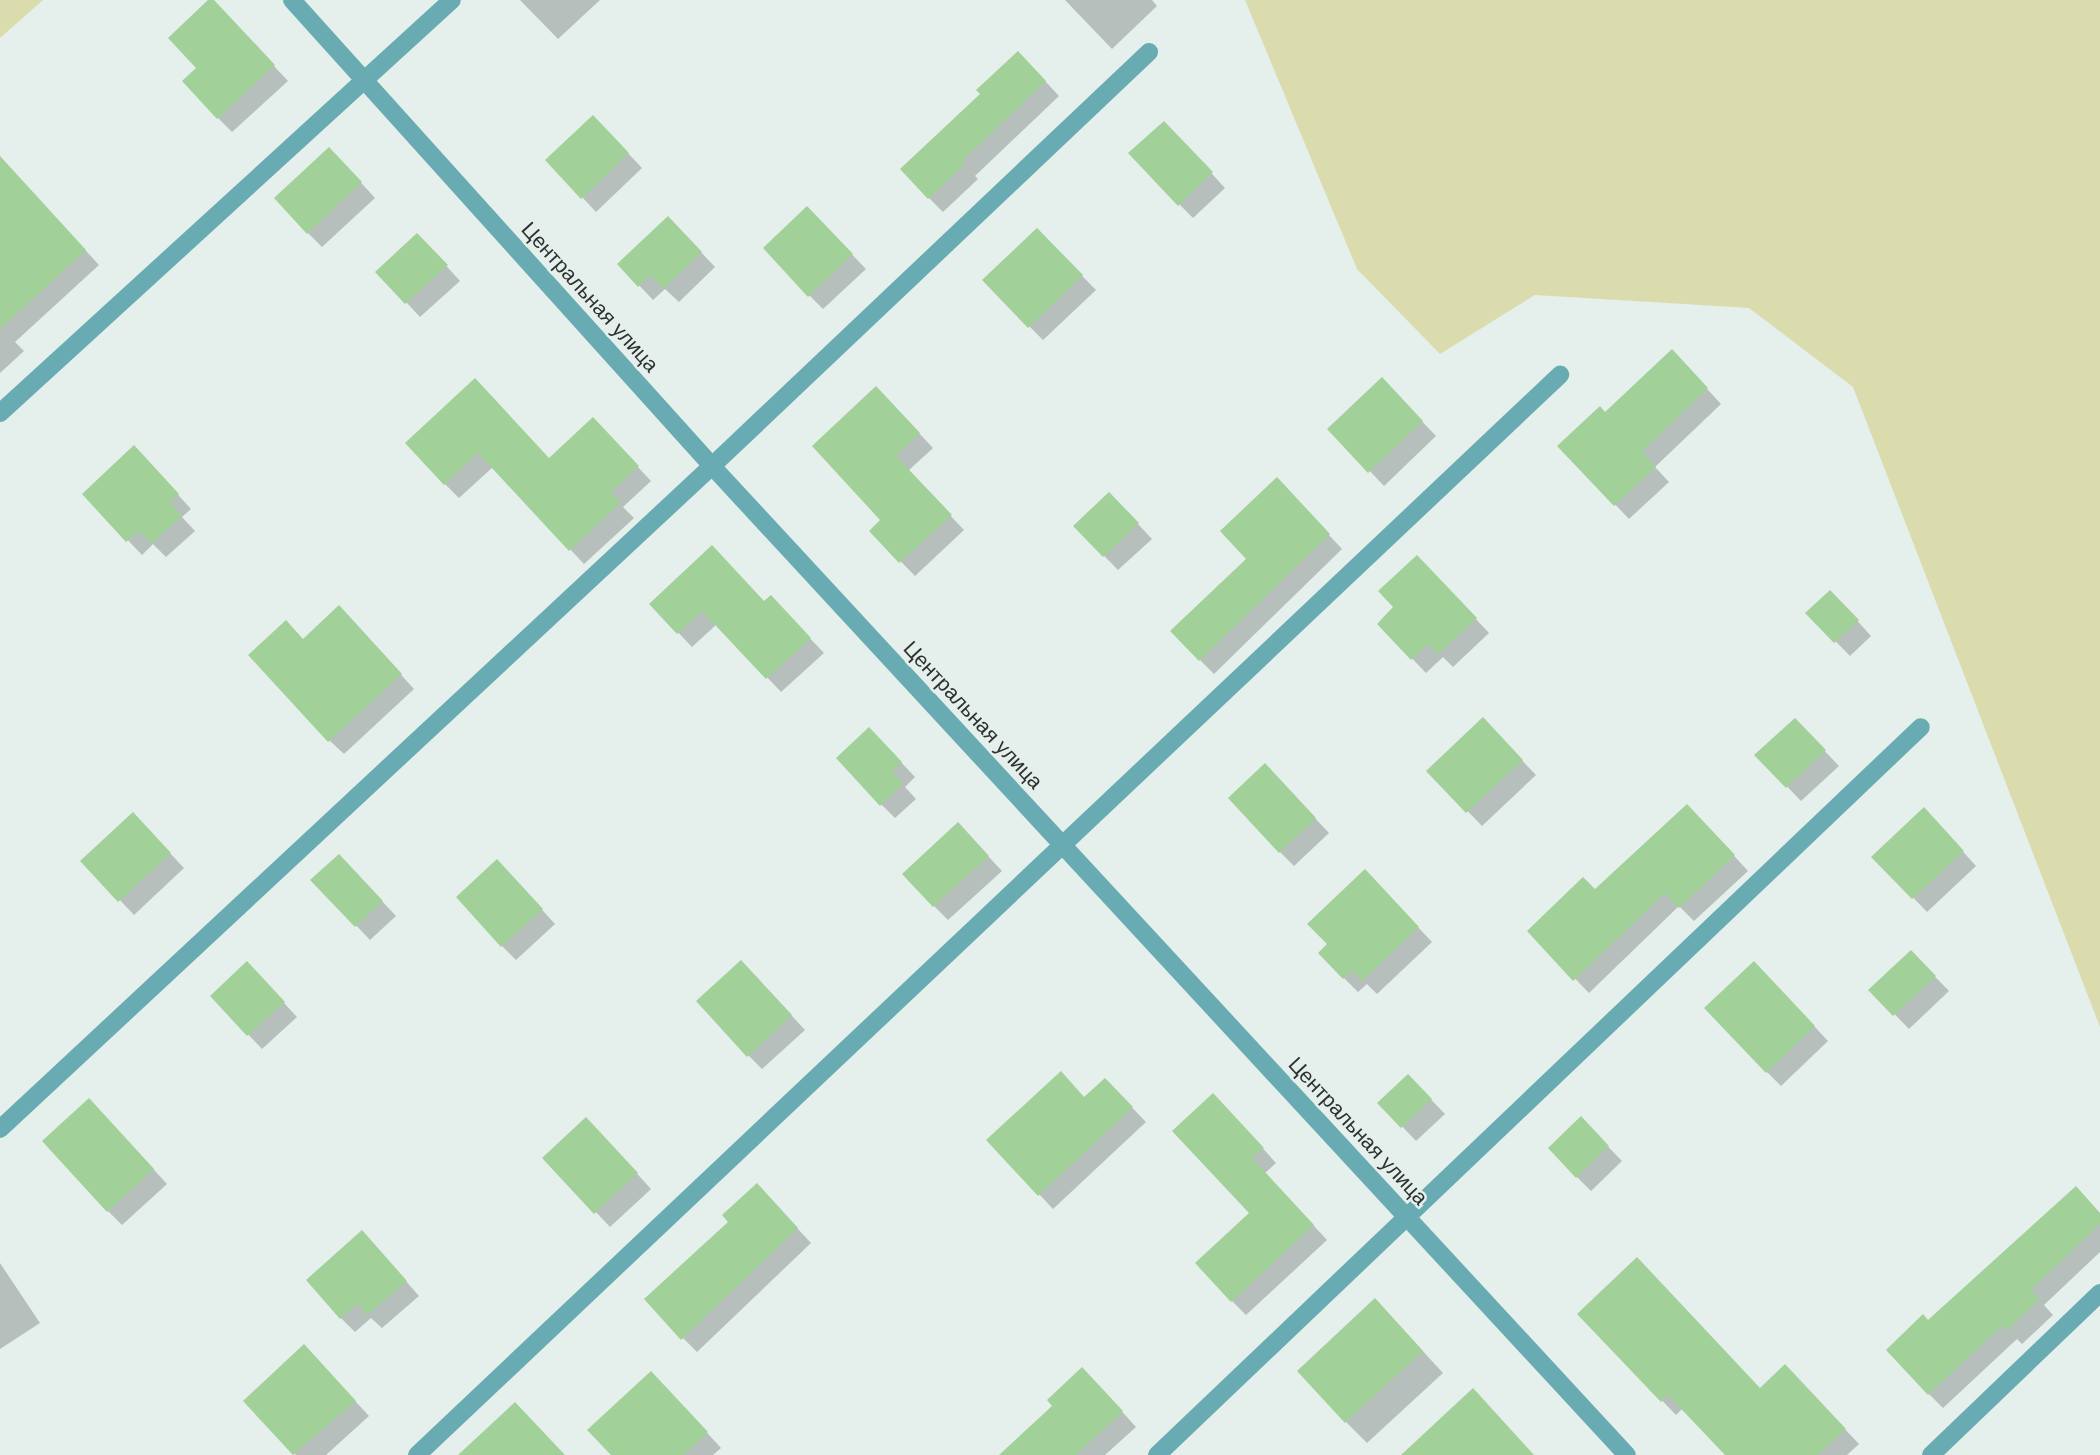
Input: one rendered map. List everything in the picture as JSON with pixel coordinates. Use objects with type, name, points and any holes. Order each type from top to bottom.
[{"type":"street","name":"Центральная улица","points":[[292,0],[712,466],[1627,1455]]},
{"type":"street","points":[[0,413],[452,0]]},
{"type":"street","points":[[0,1129],[712,466],[1149,52]]},
{"type":"street","points":[[416,1455],[1560,375]]},
{"type":"street","points":[[1157,1455],[1921,727]]},
{"type":"street","points":[[1931,1455],[2100,1293]]},
{"type":"green space","points":[[0,0],[43,0],[0,38]]},
{"type":"green space","points":[[1245,0],[2100,0],[2100,1027],[1853,387],[1749,308],[1535,295],[1440,354],[1357,269]]},
{"type":"building","points":[[208,0],[214,0],[275,65],[217,119],[182,81],[196,68],[168,38]]},
{"type":"building","points":[[1018,51],[1046,81],[962,161],[965,164],[928,199],[900,169],[980,94],[976,90]]},
{"type":"building","points":[[593,115],[629,153],[581,199],[545,160]]},
{"type":"building","points":[[1164,121],[1213,172],[1178,206],[1128,153]]},
{"type":"building","points":[[329,147],[362,182],[307,234],[274,198]]},
{"type":"building","points":[[0,156],[86,250],[0,329]]},
{"type":"building","points":[[807,206],[853,254],[808,297],[763,248]]},
{"type":"building","points":[[668,216],[702,252],[663,289],[650,275],[638,287],[617,264]]},
{"type":"building","points":[[1037,228],[1083,275],[1028,328],[982,280]]},
{"type":"building","points":[[417,233],[448,265],[405,304],[375,272]]},
{"type":"building","points":[[1672,349],[1708,388],[1642,452],[1656,467],[1614,506],[1557,446],[1600,406],[1605,412]]},
{"type":"building","points":[[1382,377],[1423,421],[1368,473],[1327,429]]},
{"type":"building","points":[[475,378],[549,458],[593,417],[639,466],[611,492],[621,502],[569,551],[478,453],[444,485],[405,443]]},
{"type":"building","points":[[876,386],[920,433],[896,456],[952,515],[899,563],[869,531],[880,520],[812,446]]},
{"type":"building","points":[[134,445],[179,494],[170,502],[182,516],[151,544],[139,531],[126,542],[82,494]]},
{"type":"building","points":[[1277,477],[1330,534],[1199,661],[1170,631],[1246,559],[1220,531]]},
{"type":"building","points":[[1109,492],[1139,523],[1103,557],[1073,526]]},
{"type":"building","points":[[712,545],[764,601],[771,595],[811,638],[766,679],[702,611],[677,634],[649,604]]},
{"type":"building","points":[[1417,555],[1477,618],[1438,654],[1428,644],[1411,660],[1377,624],[1393,607],[1378,591]]},
{"type":"building","points":[[1830,590],[1859,620],[1834,643],[1805,613]]},
{"type":"building","points":[[339,605],[402,674],[328,742],[248,655],[286,620],[303,639]]},
{"type":"building","points":[[1483,717],[1523,760],[1466,813],[1426,771]]},
{"type":"building","points":[[1795,718],[1826,750],[1786,788],[1754,755]]},
{"type":"building","points":[[869,727],[902,762],[892,771],[903,784],[880,806],[836,758]]},
{"type":"building","points":[[1265,763],[1316,818],[1279,853],[1228,798]]},
{"type":"building","points":[[1687,804],[1735,855],[1679,908],[1665,893],[1573,981],[1527,931],[1583,877],[1595,889]]},
{"type":"building","points":[[1924,807],[1964,851],[1912,899],[1871,857]]},
{"type":"building","points":[[133,812],[171,853],[118,902],[80,861]]},
{"type":"building","points":[[958,822],[989,856],[933,907],[902,874]]},
{"type":"building","points":[[339,854],[383,901],[355,927],[310,880]]},
{"type":"building","points":[[497,859],[543,909],[501,947],[456,897]]},
{"type":"building","points":[[1365,869],[1419,927],[1362,981],[1352,971],[1343,979],[1318,953],[1327,944],[1307,924]]},
{"type":"building","points":[[1911,950],[1936,976],[1893,1016],[1868,990]]},
{"type":"building","points":[[741,960],[792,1015],[747,1057],[696,1001]]},
{"type":"building","points":[[247,961],[285,1002],[247,1036],[210,996]]},
{"type":"building","points":[[1754,961],[1815,1026],[1766,1073],[1704,1008]]},
{"type":"building","points":[[1061,1071],[1084,1097],[1105,1078],[1133,1107],[1038,1196],[986,1140]]},
{"type":"building","points":[[1408,1074],[1432,1099],[1401,1128],[1377,1103]]},
{"type":"building","points":[[1213,1093],[1264,1148],[1252,1158],[1314,1225],[1231,1302],[1195,1263],[1249,1213],[1172,1131]]},
{"type":"building","points":[[89,1098],[154,1169],[107,1212],[42,1141]]},
{"type":"building","points":[[1581,1116],[1609,1146],[1576,1178],[1548,1148]]},
{"type":"building","points":[[586,1117],[638,1173],[594,1214],[542,1158]]},
{"type":"building","points":[[757,1183],[798,1228],[681,1340],[644,1299],[728,1222],[722,1215]]},
{"type":"building","points":[[2076,1186],[2100,1213],[2100,1224],[2031,1290],[2040,1299],[2006,1331],[2002,1326],[1928,1395],[1886,1350],[1923,1314],[1928,1320]]},
{"type":"building","points":[[362,1230],[407,1281],[367,1315],[357,1304],[340,1319],[306,1280]]},
{"type":"building","points":[[1637,1257],[1760,1388],[1785,1364],[1846,1429],[1818,1455],[1725,1455],[1668,1395],[1661,1402],[1577,1314]]},
{"type":"building","points":[[1375,1298],[1423,1351],[1345,1423],[1297,1371]]},
{"type":"building","points":[[304,1344],[356,1401],[293,1455],[243,1401]]},
{"type":"building","points":[[1082,1367],[1123,1411],[1076,1455],[999,1455],[1052,1406],[1047,1400]]},
{"type":"building","points":[[651,1371],[708,1432],[684,1455],[611,1455],[587,1430]]},
{"type":"building","points":[[1473,1388],[1534,1455],[1401,1455]]},
{"type":"building","points":[[515,1402],[565,1455],[458,1455]]}]
